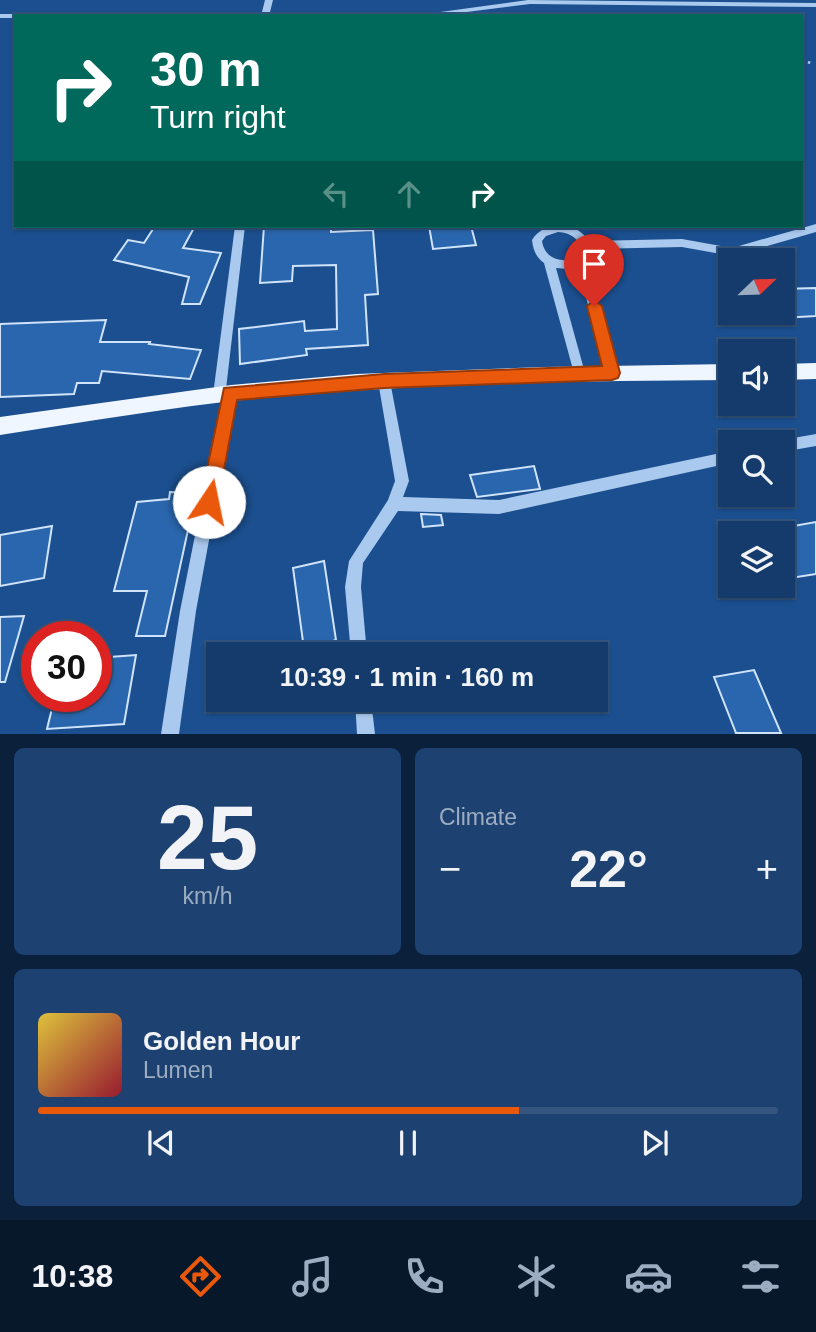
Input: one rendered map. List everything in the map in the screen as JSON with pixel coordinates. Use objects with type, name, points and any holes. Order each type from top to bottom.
[{"type":"main road","points":[[795,372],[816,371]]},
{"type":"main road","points":[[0,426],[224,394],[384,381],[579,373],[718,372]]},
{"type":"street","points":[[431,14],[530,2],[816,5]]},
{"type":"street","points":[[170,733],[224,394],[240,228]]},
{"type":"street","points":[[549,262],[567,266],[582,261],[588,251],[587,245],[573,231],[562,228]]},
{"type":"street","points":[[587,245],[682,243],[732,252],[816,228]]},
{"type":"street","points":[[539,230],[537,246],[549,262],[579,373]]},
{"type":"street","points":[[582,261],[612,373]]},
{"type":"street","points":[[358,642],[353,587],[356,561],[394,504],[402,481],[384,381]]},
{"type":"street","points":[[795,444],[816,440]]},
{"type":"street","points":[[394,504],[499,507],[718,460]]},
{"type":"street","points":[[364,712],[366,733]]},
{"type":"path","points":[[803,61],[811,63]]},
{"type":"building","points":[[154,228],[194,228],[183,248],[221,253],[200,304],[182,304],[189,277],[114,260],[128,240],[144,243]]},
{"type":"building","points":[[264,228],[331,228],[331,232],[373,230],[378,294],[365,295],[368,345],[306,349],[307,355],[240,364],[239,329],[304,321],[305,331],[337,329],[336,265],[293,266],[292,281],[260,283]]},
{"type":"building","points":[[429,228],[472,228],[476,245],[433,249]]},
{"type":"building","points":[[816,288],[816,316],[795,317],[795,289]]},
{"type":"building","points":[[106,320],[100,342],[150,342],[149,344],[201,350],[190,379],[102,371],[99,383],[77,383],[74,394],[0,397],[0,324]]},
{"type":"building","points":[[534,466],[540,489],[477,497],[470,475]]},
{"type":"building","points":[[170,492],[196,493],[165,636],[136,636],[147,591],[114,591],[137,502],[169,499]]},
{"type":"building","points":[[421,514],[441,515],[443,525],[423,527]]},
{"type":"building","points":[[816,522],[816,574],[795,577],[795,526]]},
{"type":"building","points":[[52,526],[44,578],[0,586],[0,535]]},
{"type":"building","points":[[324,561],[336,640],[303,642],[293,568]]},
{"type":"building","points":[[24,616],[5,682],[0,682],[0,617]]},
{"type":"building","points":[[136,655],[124,724],[47,729],[51,712],[112,712],[112,657]]},
{"type":"building","points":[[754,670],[781,733],[736,733],[714,677]]},
{"type":"route","points":[[209,502],[230,393],[384,381],[612,373],[594,306]]}]
